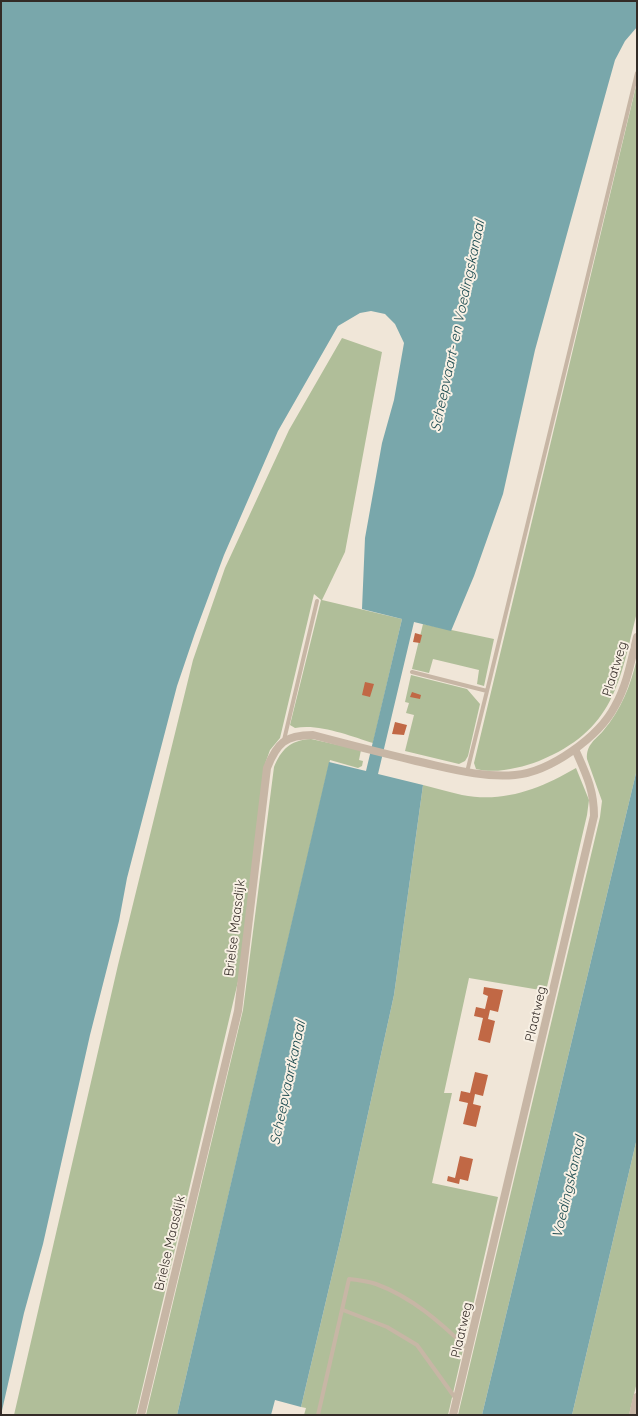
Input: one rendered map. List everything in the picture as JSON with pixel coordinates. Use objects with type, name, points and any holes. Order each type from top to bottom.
[{"type":"street","name":"Plaatweg","points":[[453,1415],[470,1351],[594,816],[594,798],[590,781],[575,750],[592,736],[615,708],[627,678],[637,637]]},
{"type":"street","points":[[284,740],[298,735],[313,735],[466,772],[494,775],[517,775],[543,767],[575,750]]},
{"type":"street","name":"Brielse Maasdijk","points":[[142,1415],[238,1011],[267,768],[273,752],[284,740]]},
{"type":"street","points":[[633,1415],[637,1397]]},
{"type":"lane","points":[[466,772],[637,73]]},
{"type":"lane","points":[[284,740],[317,601]]},
{"type":"lane","points":[[412,672],[487,691]]},
{"type":"lane","points":[[318,1415],[349,1279],[376,1284],[432,1315],[470,1351]]},
{"type":"lane","points":[[342,1310],[387,1327],[417,1345],[457,1401]]},
{"type":"green space","points":[[637,82],[637,612],[618,683],[609,702],[598,719],[583,735],[564,749],[532,764],[500,771],[476,769],[474,763]]},
{"type":"green space","points":[[342,338],[382,352],[345,552],[322,600],[402,619],[373,743],[324,729],[314,727],[295,728],[290,725],[321,600],[314,594],[280,738],[270,750],[265,764],[240,973],[136,1415],[14,1415],[118,965],[193,660],[225,568],[289,430]]},
{"type":"green space","points":[[423,624],[494,639],[484,686],[477,684],[479,670],[433,659],[429,673],[412,669]]},
{"type":"green space","points":[[637,658],[637,769],[482,1415],[458,1415],[600,817],[602,801],[587,759],[587,754],[592,743],[603,731],[620,706],[632,678]]},
{"type":"green space","points":[[411,675],[467,689],[480,704],[468,756],[465,761],[459,764],[405,751],[414,715],[406,713],[409,703],[405,702]]},
{"type":"green space","points":[[311,739],[361,750],[359,760],[363,761],[362,766],[358,768],[330,760],[177,1415],[146,1415],[243,1010],[274,767],[287,747],[297,741]]},
{"type":"green space","points":[[576,768],[589,800],[587,815],[546,991],[469,978],[444,1093],[452,1093],[432,1183],[498,1197],[448,1415],[304,1415],[306,1408],[301,1407],[341,1237],[394,995],[423,785],[462,795],[477,797],[507,796],[535,788]]},
{"type":"green space","points":[[637,1138],[637,1382],[629,1415],[572,1415]]},
{"type":"water","points":[[1,1],[637,1],[637,27],[625,41],[615,60],[535,350],[503,494],[474,576],[451,631],[414,622],[378,774],[423,785],[394,995],[341,1237],[301,1407],[275,1400],[271,1415],[177,1415],[329,762],[366,771],[402,619],[362,609],[365,538],[382,443],[394,400],[404,343],[395,324],[385,314],[371,311],[360,313],[338,326],[278,431],[224,555],[177,686],[127,878],[119,921],[90,1035],[43,1244],[24,1313],[1,1415]]},
{"type":"water","name":"Voedingskanaal","points":[[637,769],[637,1138],[572,1415],[482,1415]]},
{"type":"building","points":[[415,633],[422,635],[420,643],[413,642]]},
{"type":"building","points":[[365,682],[374,684],[370,697],[362,695]]},
{"type":"building","points":[[412,692],[421,695],[420,699],[410,697]]},
{"type":"building","points":[[395,722],[407,725],[404,735],[392,734]]},
{"type":"building","points":[[484,987],[503,990],[498,1012],[490,1010],[488,1019],[495,1021],[490,1043],[478,1040],[483,1018],[474,1016],[476,1007],[485,1009],[488,996],[483,994]]},
{"type":"building","points":[[475,1072],[488,1075],[483,1096],[475,1094],[473,1104],[481,1106],[476,1127],[463,1124],[468,1103],[459,1101],[461,1091],[470,1093]]},
{"type":"building","points":[[460,1156],[473,1159],[468,1181],[460,1179],[459,1184],[447,1181],[448,1176],[455,1178]]},
{"type":"water label","name":"Scheepvaart- en Voedingskanaal","points":[[458,326]]},
{"type":"water label","name":"Scheepvaartkanaal","points":[[288,1083]]}]
